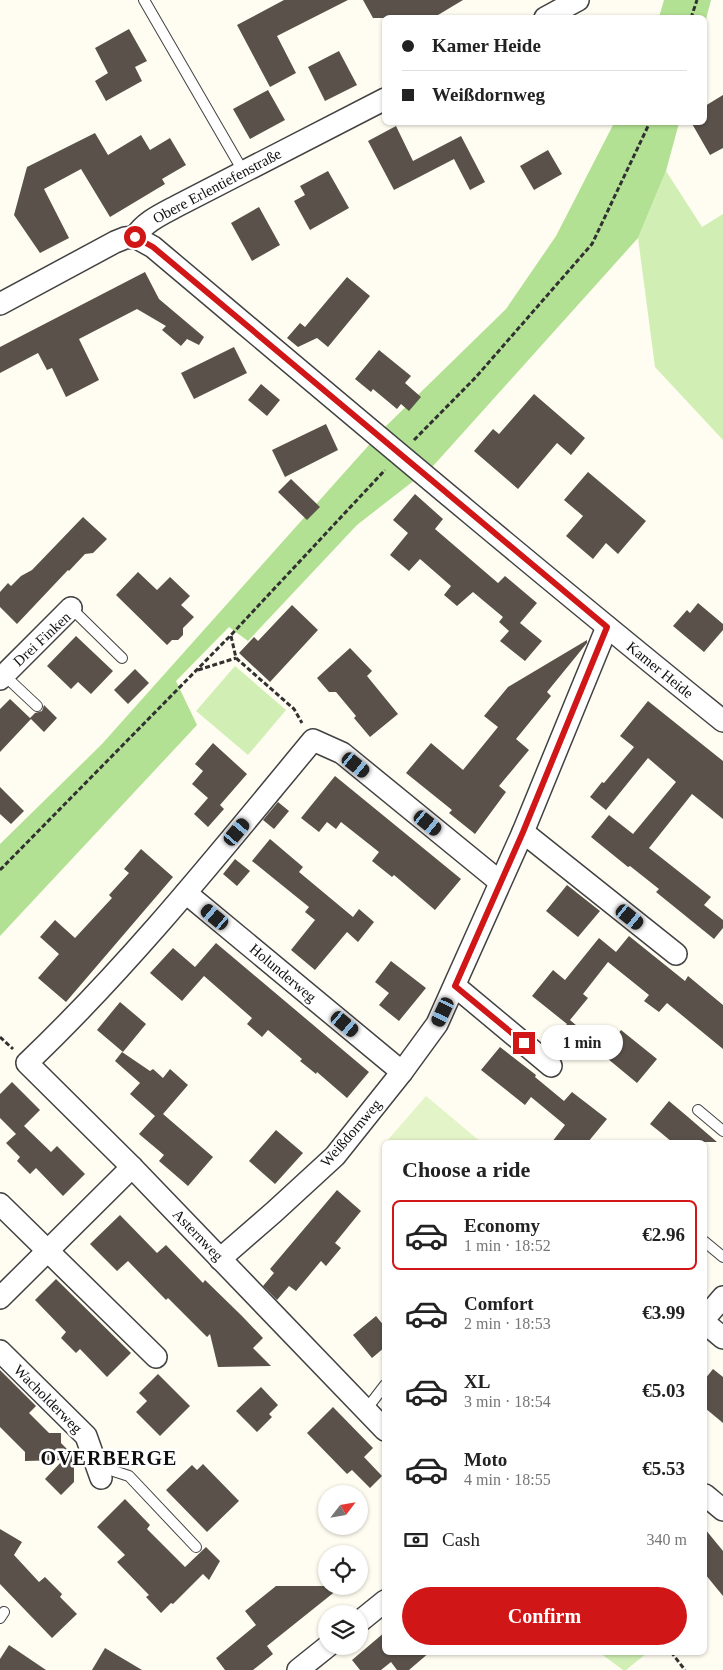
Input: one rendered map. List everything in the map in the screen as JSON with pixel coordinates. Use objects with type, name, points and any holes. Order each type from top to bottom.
[{"type":"street","points":[[550,15],[578,0]]},
{"type":"street","name":"Obere Erlentiefenstraße","points":[[0,304],[115,242],[135,237],[142,228],[155,218],[382,101]]},
{"type":"street","name":"Kamer Heide","points":[[135,237],[153,247],[399,455],[723,721]]},
{"type":"street","name":"Drei Finken","points":[[2,677],[71,608]]},
{"type":"street","name":"Weißdornweg","points":[[220,1259],[335,1156],[402,1072],[437,1024],[523,832],[607,627]]},
{"type":"street","points":[[186,893],[313,740],[342,753],[500,882]]},
{"type":"street","points":[[523,832],[676,954]]},
{"type":"street","name":"Asternweg","points":[[186,893],[66,1026],[27,1063],[132,1167],[382,1427]]},
{"type":"street","name":"Holunderweg","points":[[186,893],[402,1072]]},
{"type":"street","points":[[455,986],[552,1066]]},
{"type":"street","points":[[0,1298],[132,1167]]},
{"type":"street","points":[[0,1204],[156,1357]]},
{"type":"street","points":[[707,1316],[723,1297]]},
{"type":"street","points":[[707,1325],[723,1338]]},
{"type":"street","name":"Wacholderweg","points":[[0,1351],[86,1436],[99,1472]]},
{"type":"street","points":[[707,1497],[723,1510]]},
{"type":"street","points":[[368,1615],[382,1603]]},
{"type":"street","points":[[298,1670],[318,1654]]},
{"type":"lane","points":[[144,0],[243,171]]},
{"type":"lane","name":"Drei Finken","points":[[71,608],[122,658]]},
{"type":"lane","name":"Drei Finken","points":[[2,677],[37,706]]},
{"type":"lane","points":[[698,1110],[723,1132]]},
{"type":"lane","points":[[707,1244],[723,1257]]},
{"type":"lane","points":[[365,1410],[382,1389]]},
{"type":"lane","points":[[99,1472],[129,1476],[196,1547]]},
{"type":"path","points":[[692,15],[697,0]]},
{"type":"path","points":[[0,870],[231,636],[399,455],[476,377],[592,244],[649,125]]},
{"type":"path","points":[[231,636],[236,658],[294,709],[313,740]]},
{"type":"path","points":[[197,670],[236,658]]},
{"type":"path","points":[[674,1655],[686,1670]]},
{"type":"green space","points":[[664,0],[711,0],[707,15],[660,15]]},
{"type":"green space","points":[[613,125],[678,125],[666,171],[638,238],[434,465],[357,525],[248,641],[229,627],[176,681],[197,725],[0,936],[0,844],[102,744],[385,427],[506,309],[556,236]]},
{"type":"green space","points":[[666,171],[702,227],[723,214],[723,440],[655,367],[638,238]]},
{"type":"green space","points":[[235,666],[286,710],[248,755],[196,711]]},
{"type":"green space","points":[[426,1096],[479,1140],[388,1140]]},
{"type":"green space","points":[[603,1655],[645,1655],[626,1670],[623,1670]]},
{"type":"building","points":[[284,0],[348,0],[277,36],[296,73],[270,87],[237,25]]},
{"type":"building","points":[[363,0],[463,0],[438,15],[382,15],[382,18],[373,18]]},
{"type":"building","points":[[129,29],[147,61],[135,67],[142,81],[106,101],[95,81],[108,73],[95,48]]},
{"type":"building","points":[[339,51],[357,85],[325,101],[308,67]]},
{"type":"building","points":[[268,90],[285,120],[250,139],[233,109]]},
{"type":"building","points":[[723,95],[723,148],[710,155],[693,125],[707,125],[707,105]]},
{"type":"building","points":[[396,126],[413,161],[461,136],[485,182],[470,190],[454,159],[394,190],[368,141]]},
{"type":"building","points":[[95,133],[108,155],[141,135],[150,150],[170,138],[186,165],[162,179],[165,184],[110,217],[81,169],[44,189],[69,238],[40,253],[14,215],[27,167]]},
{"type":"building","points":[[548,150],[562,174],[534,190],[520,166]]},
{"type":"building","points":[[328,171],[349,208],[310,230],[294,201],[305,195],[300,186]]},
{"type":"building","points":[[259,207],[280,245],[252,261],[231,223]]},
{"type":"building","points":[[145,272],[159,299],[204,337],[199,345],[187,339],[181,346],[162,330],[166,326],[137,309],[79,339],[99,380],[66,397],[52,368],[47,370],[38,353],[0,373],[0,347]]},
{"type":"building","points":[[347,277],[370,296],[328,347],[317,338],[298,347],[287,338],[300,323],[305,327]]},
{"type":"building","points":[[234,347],[247,373],[194,399],[181,373]]},
{"type":"building","points":[[379,350],[411,376],[405,383],[421,397],[409,411],[401,404],[397,409],[373,389],[371,392],[355,379]]},
{"type":"building","points":[[261,384],[280,400],[267,416],[248,400]]},
{"type":"building","points":[[534,394],[585,438],[571,455],[557,443],[518,489],[474,451],[493,429],[499,434]]},
{"type":"building","points":[[326,424],[338,450],[285,477],[272,450]]},
{"type":"building","points":[[588,472],[646,521],[618,554],[606,543],[593,559],[566,536],[583,516],[564,500]]},
{"type":"building","points":[[291,479],[320,507],[307,520],[278,492]]},
{"type":"building","points":[[415,494],[443,519],[435,529],[498,583],[505,576],[537,603],[520,623],[542,641],[525,661],[500,641],[509,631],[499,622],[503,617],[473,592],[457,606],[444,595],[451,586],[420,559],[409,571],[390,555],[408,533],[393,520]]},
{"type":"building","points":[[83,517],[107,539],[93,553],[85,554],[68,570],[17,624],[0,607],[0,592],[8,583],[11,586],[21,576],[32,570]]},
{"type":"building","points":[[138,572],[157,590],[170,577],[190,596],[181,605],[194,617],[183,628],[183,635],[178,640],[172,640],[167,645],[116,595]]},
{"type":"building","points":[[698,603],[723,624],[723,630],[704,652],[673,626],[687,610],[690,613]]},
{"type":"building","points":[[292,605],[318,630],[270,682],[239,653],[254,637],[258,641]]},
{"type":"building","points":[[76,636],[113,671],[91,694],[78,682],[71,689],[47,666]]},
{"type":"building","points":[[587,640],[587,643],[547,692],[551,696],[516,739],[529,750],[499,786],[506,792],[475,834],[449,813],[452,810],[406,773],[431,743],[463,770],[498,727],[484,716],[508,687]]},
{"type":"building","points":[[350,648],[372,671],[367,676],[398,714],[370,737],[336,692],[329,692],[317,678]]},
{"type":"building","points":[[135,669],[149,683],[128,704],[114,690]]},
{"type":"building","points":[[10,699],[30,718],[35,713],[42,711],[44,705],[57,718],[44,732],[31,719],[0,752],[0,709]]},
{"type":"building","points":[[648,701],[723,761],[723,819],[692,794],[649,848],[711,897],[704,905],[723,920],[723,928],[714,939],[656,892],[659,889],[591,837],[609,815],[633,834],[676,782],[648,758],[606,810],[590,797],[634,747],[620,736]]},
{"type":"building","points":[[213,743],[247,774],[220,805],[224,809],[208,827],[194,814],[208,798],[192,784],[203,771],[195,764]]},
{"type":"building","points":[[335,776],[461,879],[435,910],[394,875],[392,877],[372,861],[379,852],[341,822],[336,829],[327,822],[319,832],[301,818]]},
{"type":"building","points":[[0,787],[24,811],[11,824],[0,814]]},
{"type":"building","points":[[278,802],[289,811],[274,829],[263,820]]},
{"type":"building","points":[[270,839],[303,867],[299,872],[353,917],[359,909],[374,922],[358,942],[347,932],[315,970],[291,950],[315,920],[305,912],[309,907],[252,861]]},
{"type":"building","points":[[141,849],[173,877],[66,1002],[38,978],[59,954],[40,937],[55,920],[75,938],[112,898],[109,895],[129,873],[124,869]]},
{"type":"building","points":[[235,859],[250,871],[237,886],[223,874]]},
{"type":"building","points":[[567,885],[600,911],[578,937],[546,911]]},
{"type":"building","points":[[629,936],[685,981],[688,976],[723,1005],[723,1049],[667,1003],[659,1012],[644,1001],[649,995],[608,962],[583,994],[588,998],[570,1020],[591,1038],[579,1052],[558,1035],[567,1024],[532,996],[553,970],[565,980],[599,938],[616,952]]},
{"type":"building","points":[[216,943],[369,1072],[347,1098],[317,1072],[316,1074],[300,1061],[302,1059],[268,1030],[262,1037],[247,1024],[252,1018],[204,976],[182,1001],[150,973],[173,948],[195,967]]},
{"type":"building","points":[[391,961],[426,988],[399,1021],[379,1005],[389,993],[375,982]]},
{"type":"building","points":[[120,1002],[146,1024],[123,1052],[97,1030]]},
{"type":"building","points":[[621,1030],[657,1059],[637,1083],[602,1054]]},
{"type":"building","points":[[500,1047],[536,1075],[535,1077],[564,1101],[572,1092],[607,1119],[590,1140],[554,1140],[565,1125],[531,1097],[525,1105],[481,1070]]},
{"type":"building","points":[[122,1052],[150,1071],[153,1069],[163,1078],[170,1069],[188,1085],[163,1114],[213,1157],[188,1186],[159,1161],[164,1155],[139,1134],[155,1116],[130,1094],[140,1083],[115,1061]]},
{"type":"building","points":[[12,1082],[40,1110],[24,1126],[51,1152],[57,1146],[85,1174],[63,1196],[36,1168],[30,1174],[17,1161],[20,1157],[6,1143],[16,1134],[0,1118],[0,1094]]},
{"type":"building","points":[[669,1101],[717,1142],[707,1142],[707,1140],[670,1140],[650,1124]]},
{"type":"building","points":[[276,1130],[303,1153],[275,1184],[249,1161]]},
{"type":"building","points":[[337,1190],[361,1211],[335,1243],[341,1248],[326,1266],[321,1261],[296,1291],[289,1286],[277,1300],[263,1286],[274,1273],[270,1269]]},
{"type":"building","points":[[120,1215],[157,1253],[166,1245],[203,1283],[205,1280],[242,1316],[263,1338],[253,1348],[271,1366],[218,1367],[210,1334],[207,1337],[168,1298],[166,1300],[128,1261],[117,1271],[90,1244]]},
{"type":"building","points":[[56,1279],[131,1353],[107,1377],[80,1349],[76,1353],[61,1338],[66,1332],[35,1300]]},
{"type":"building","points":[[376,1316],[382,1323],[382,1350],[372,1358],[353,1335]]},
{"type":"building","points":[[713,1369],[723,1377],[723,1423],[707,1410],[707,1376]]},
{"type":"building","points":[[0,1370],[36,1406],[29,1413],[49,1433],[61,1433],[61,1443],[71,1453],[74,1450],[74,1455],[78,1460],[74,1460],[74,1482],[61,1495],[45,1479],[63,1460],[25,1461],[25,1452],[0,1427]]},
{"type":"building","points":[[158,1374],[190,1406],[160,1436],[136,1412],[147,1401],[139,1393]]},
{"type":"building","points":[[261,1387],[278,1405],[269,1414],[272,1417],[257,1432],[236,1411]]},
{"type":"building","points":[[333,1407],[373,1448],[364,1457],[382,1476],[370,1488],[352,1470],[347,1474],[307,1433]]},
{"type":"building","points":[[203,1464],[239,1501],[207,1532],[166,1490],[192,1465],[197,1470]]},
{"type":"building","points":[[125,1499],[150,1525],[147,1529],[185,1567],[206,1547],[220,1561],[209,1580],[203,1574],[173,1604],[171,1603],[161,1613],[146,1597],[149,1595],[117,1562],[125,1555],[97,1527]]},
{"type":"building","points":[[0,1529],[22,1542],[14,1555],[39,1582],[45,1577],[62,1594],[60,1597],[77,1614],[52,1638],[0,1584]]},
{"type":"building","points":[[707,1531],[723,1551],[723,1596],[707,1576]]},
{"type":"building","points":[[276,1586],[318,1586],[318,1595],[331,1595],[267,1646],[273,1654],[253,1670],[225,1670],[216,1658],[256,1625],[245,1611]]},
{"type":"building","points":[[382,1635],[382,1655],[426,1655],[409,1670],[397,1670],[391,1662],[381,1670],[360,1670],[352,1660],[358,1655],[368,1655],[368,1646]]},
{"type":"building","points":[[9,1645],[46,1670],[0,1670],[0,1659]]},
{"type":"building","points":[[105,1648],[142,1670],[92,1670]]},
{"type":"district","name":"OVERBERGE","points":[[109,1458]]},
{"type":"route","points":[[135,237],[144,240],[153,247],[399,455],[607,627],[523,832],[455,986],[524,1043]]}]
